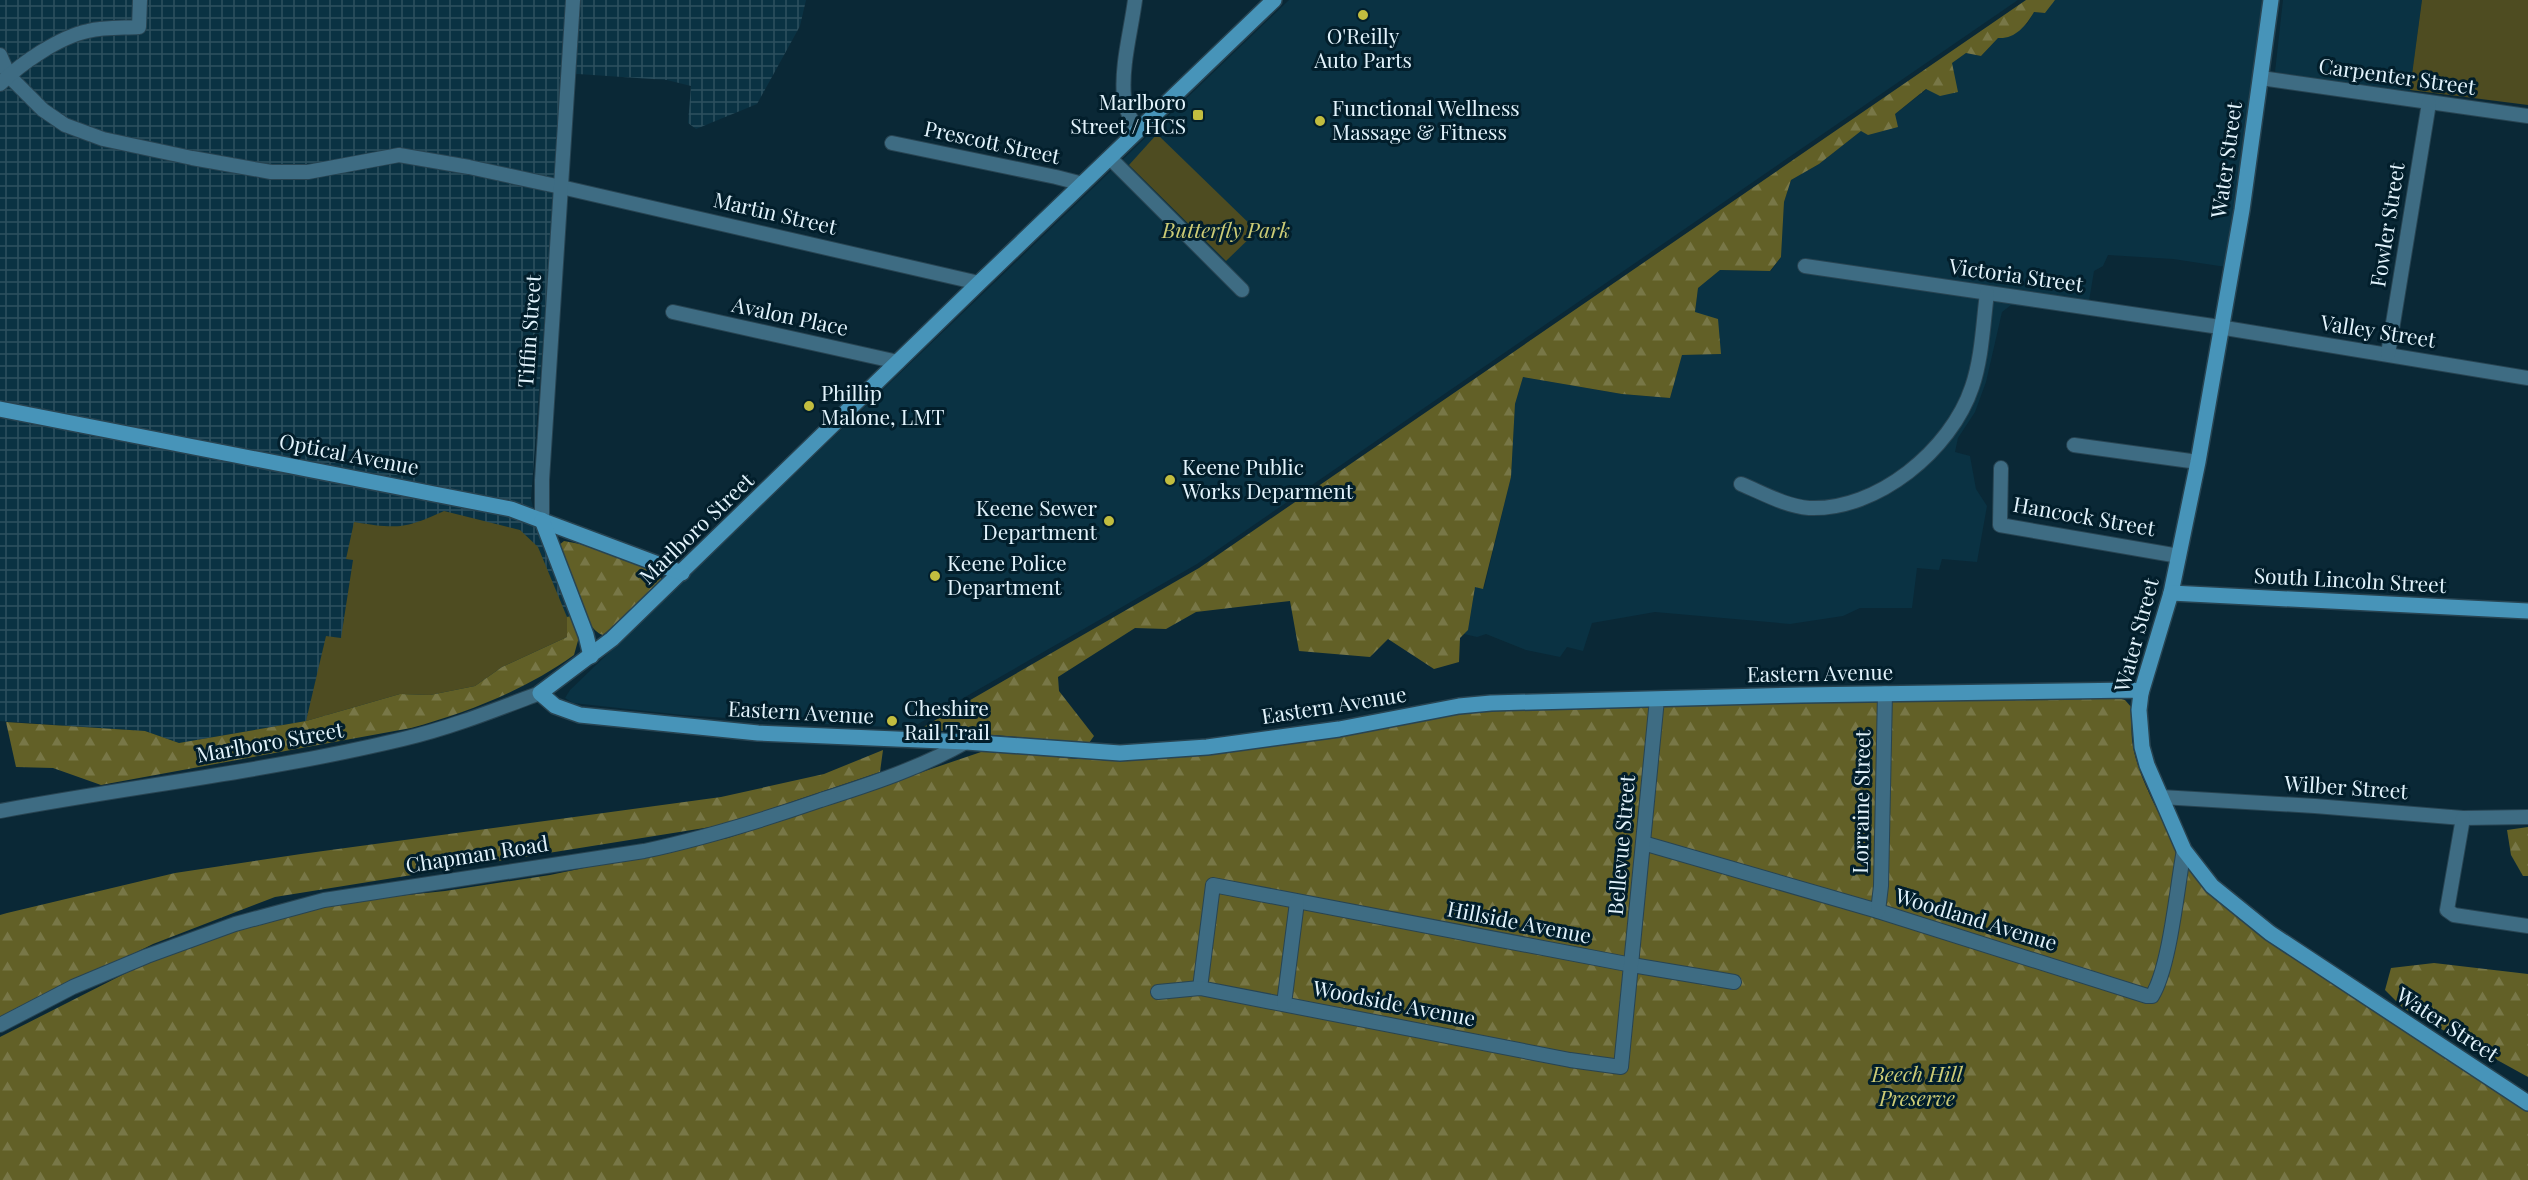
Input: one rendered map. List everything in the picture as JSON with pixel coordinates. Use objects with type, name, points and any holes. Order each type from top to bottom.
[{"type":"street","points":[[4,80],[40,54],[73,35],[89,30],[139,27],[140,0]]},
{"type":"street","name":"Tiffin Street","points":[[573,0],[542,480],[542,520],[586,635],[591,656]]},
{"type":"street","points":[[1135,0],[1124,80],[1124,99],[1128,114],[1138,132]]},
{"type":"street","name":"Marlboro Street","points":[[0,811],[341,753],[441,729],[540,693],[612,639],[682,573],[979,283],[1111,159],[1274,0]]},
{"type":"street","name":"Water Street","points":[[2271,0],[2222,328],[2198,462],[2171,593],[2141,693],[2139,710],[2142,747],[2184,850],[2212,886],[2255,922],[2528,1103]]},
{"type":"street","name":"Martin Street","points":[[0,55],[4,80],[65,125],[103,139],[272,172],[308,172],[399,155],[469,166],[979,283]]},
{"type":"street","name":"Carpenter Street","points":[[2261,78],[2528,116]]},
{"type":"street","name":"Fowler Street","points":[[2388,354],[2429,103]]},
{"type":"street","name":"Prescott Street","points":[[892,143],[1083,184]]},
{"type":"street","points":[[1111,159],[1242,290]]},
{"type":"street","name":"Victoria Street","points":[[1805,266],[2222,328]]},
{"type":"street","points":[[1741,484],[1791,505],[1828,507],[1852,502],[1876,493],[1905,474],[1933,450],[1960,415],[1972,387],[1987,293]]},
{"type":"street","name":"Avalon Place","points":[[673,312],[898,362]]},
{"type":"street","name":"Valley Street","points":[[2222,328],[2528,378]]},
{"type":"street","name":"Optical Avenue","points":[[0,409],[511,509],[682,573]]},
{"type":"street","points":[[2074,445],[2198,462]]},
{"type":"street","name":"Hancock Street","points":[[2001,468],[2000,525],[2179,556]]},
{"type":"street","name":"South Lincoln Street","points":[[2171,593],[2528,611]]},
{"type":"street","name":"Eastern Avenue","points":[[540,693],[555,706],[580,716],[758,732],[966,742],[1099,753],[1151,752],[1207,747],[1339,729],[1459,706],[1491,703],[1885,693],[2121,690],[2141,693]]},
{"type":"street","name":"Lorraine Street","points":[[1878,911],[1882,874],[1885,693]]},
{"type":"street","name":"Bellevue Street","points":[[1621,1067],[1657,699]]},
{"type":"street","name":"Chapman Road","points":[[0,1025],[73,987],[147,956],[235,924],[324,900],[644,851],[695,840],[896,776],[939,758],[966,742]]},
{"type":"street","name":"Wilber Street","points":[[2161,797],[2463,818],[2528,817]]},
{"type":"street","points":[[2463,818],[2447,910],[2454,915],[2528,926]]},
{"type":"street","name":"Woodland Avenue","points":[[1643,843],[1878,911],[2147,996],[2152,996],[2156,989],[2166,951],[2184,850]]},
{"type":"street","name":"Hillside Avenue","points":[[1200,988],[1213,885],[1632,965],[1734,982]]},
{"type":"street","points":[[1284,1004],[1297,902]]},
{"type":"street","name":"Woodside Avenue","points":[[1158,992],[1200,988],[1570,1060],[1621,1067]]},
{"type":"shaded area","points":[[0,0],[806,0],[800,26],[757,104],[696,129],[688,123],[691,86],[667,80],[563,73],[531,499],[541,542],[571,616],[306,721],[179,743],[145,731],[0,721]]},
{"type":"shaded area","points":[[1289,0],[2018,0],[1197,564],[911,728],[682,715],[573,703],[565,698],[570,690]]},
{"type":"shaded area","points":[[2055,0],[2265,0],[2226,267],[2173,259],[2108,255],[2103,266],[2094,271],[2089,301],[2040,294],[2035,308],[2011,305],[2002,312],[1986,382],[1975,412],[1958,438],[1955,452],[1970,456],[1976,489],[1987,506],[1977,562],[1942,559],[1939,570],[1917,568],[1912,608],[1860,608],[1843,616],[1790,624],[1655,612],[1592,623],[1583,651],[1567,647],[1560,657],[1526,650],[1486,634],[1477,637],[1464,634],[1468,630],[1475,587],[1484,588],[1511,477],[1515,404],[1523,377],[1622,394],[1670,398],[1682,355],[1720,354],[1695,312],[1698,288],[1720,270],[1771,271],[1781,257],[1784,202],[1791,180],[1819,164],[1861,131],[1895,114],[1927,89],[1952,63],[1966,53],[1981,56],[1998,38],[2027,24],[2034,12],[2045,13]]},
{"type":"shaded area","points":[[2283,0],[2422,0],[2410,93],[2275,72]]},
{"type":"green space","points":[[2026,0],[2055,0],[2045,13],[2034,12],[2019,31],[2004,38],[1998,38],[1981,56],[1966,53],[1952,63],[1958,92],[1940,96],[1926,89],[1895,114],[1898,127],[1868,135],[1861,131],[1819,164],[1791,180],[1784,202],[1781,257],[1770,271],[1720,270],[1698,288],[1695,312],[1718,319],[1721,354],[1682,355],[1670,398],[1622,394],[1523,377],[1515,404],[1511,477],[1483,589],[1475,587],[1468,630],[1460,638],[1459,662],[1434,669],[1388,639],[1370,657],[1299,651],[1290,601],[1196,612],[1166,629],[1135,628],[1058,677],[1059,691],[1094,736],[1089,743],[920,729],[1199,568]]},
{"type":"green space","points":[[2422,0],[2528,0],[2528,105],[2410,90]]},
{"type":"green space","name":"Butterfly Park","points":[[1157,134],[1257,231],[1226,261],[1129,165]]},
{"type":"green space","points":[[444,511],[520,530],[538,547],[567,617],[567,637],[502,667],[475,686],[430,695],[400,694],[306,721],[326,636],[341,638],[353,560],[346,559],[354,522],[400,526]]},
{"type":"green space","points":[[564,541],[580,544],[652,569],[661,576],[661,583],[603,635],[595,630],[588,621],[576,595],[559,545]]},
{"type":"green space","points":[[571,616],[579,637],[574,655],[536,679],[496,699],[411,728],[101,785],[53,768],[16,767],[6,722],[145,731],[179,743],[306,721],[400,694],[430,695],[475,686],[502,667],[567,637],[567,617]]},
{"type":"green space","name":"Beech Hill Preserve","points":[[2114,697],[2125,700],[2132,708],[2132,740],[2141,775],[2169,832],[2200,881],[2528,1109],[2528,1180],[0,1180],[0,1037],[130,971],[210,937],[330,903],[445,891],[550,875],[728,838],[981,752],[1006,752],[1077,759],[1148,758],[1331,737],[1471,711],[1726,703]]},
{"type":"green space","points":[[883,750],[880,772],[723,825],[275,897],[153,944],[0,1020],[0,915],[175,873],[721,797],[824,774]]},
{"type":"green space","points":[[2528,827],[2528,876],[2523,876],[2511,855],[2507,830]]},
{"type":"green space","points":[[2434,963],[2528,974],[2528,1077],[2403,1008],[2385,990],[2391,968]]},
{"type":"place","name":"O'Reilly Auto Parts","points":[[1363,15]]},
{"type":"place","name":"Marlboro Street / HCS","points":[[1198,115]]},
{"type":"place","name":"Functional Wellness Massage & Fitness","points":[[1320,121]]},
{"type":"place","name":"Phillip Malone, LMT","points":[[809,406]]},
{"type":"place","name":"Keene Public Works Deparment","points":[[1170,480]]},
{"type":"place","name":"Keene Sewer Department","points":[[1109,521]]},
{"type":"place","name":"Keene Police Department","points":[[935,576]]},
{"type":"place","name":"Cheshire Rail Trail","points":[[892,721]]}]
